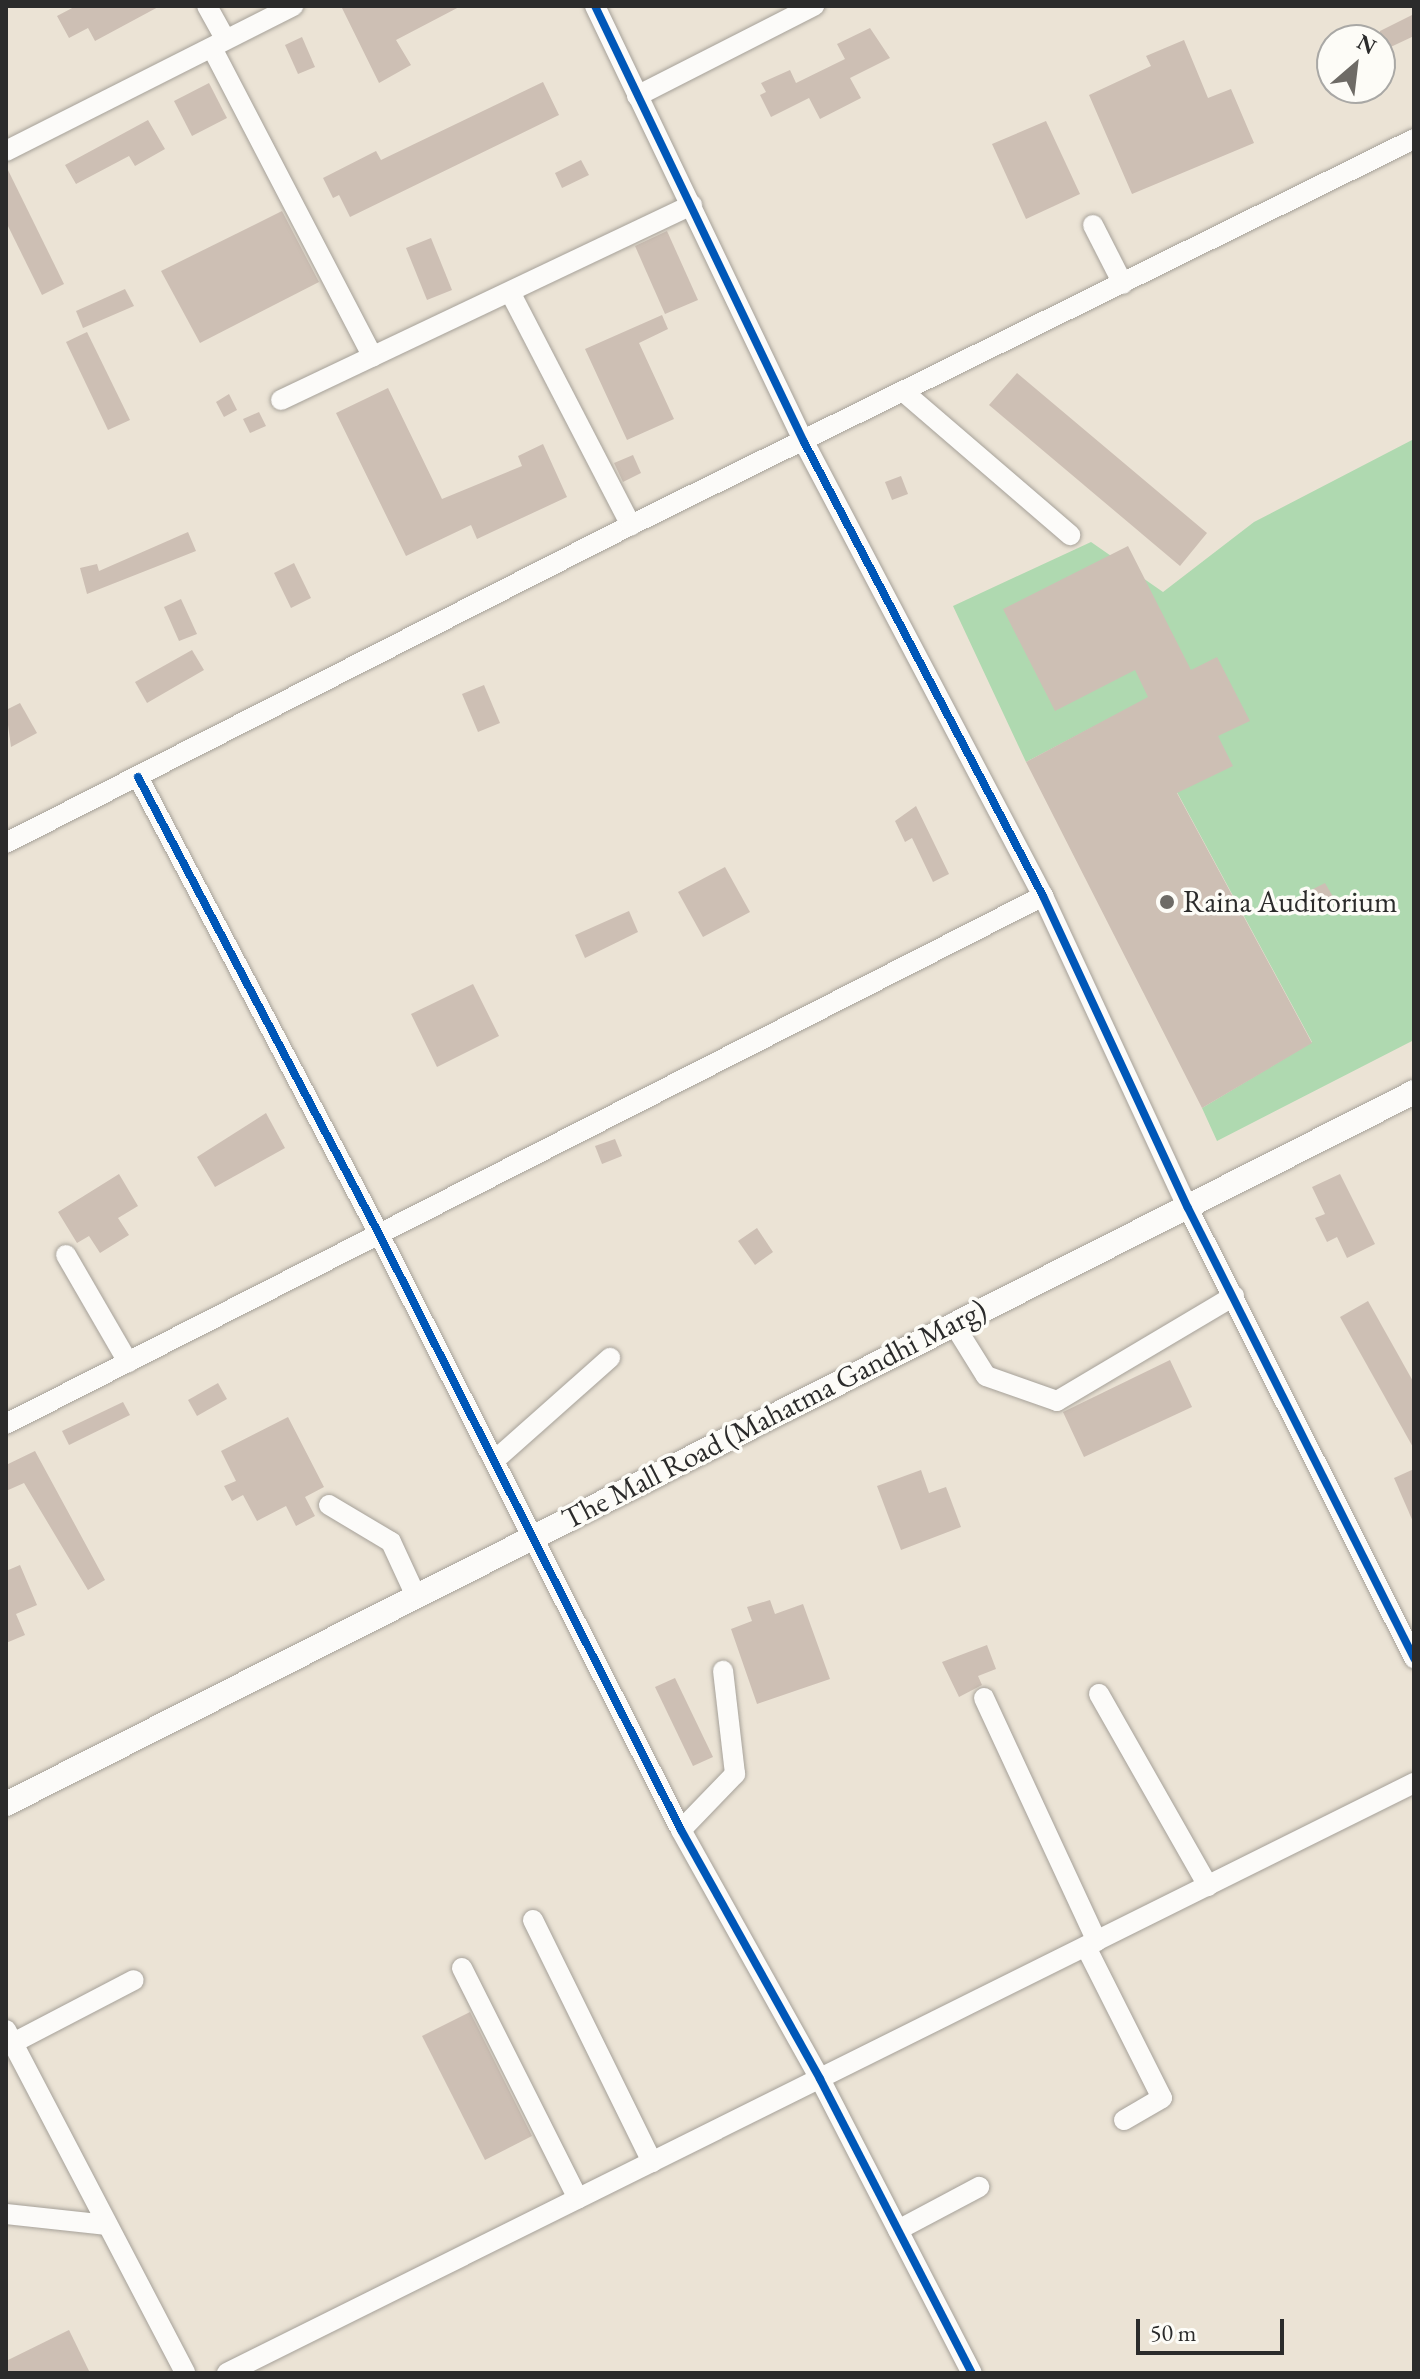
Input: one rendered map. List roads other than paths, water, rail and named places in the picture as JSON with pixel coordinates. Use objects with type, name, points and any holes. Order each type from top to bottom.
[{"type":"street","points":[[207,6],[218,44],[373,357]]},
{"type":"street","points":[[6,151],[293,6]]},
{"type":"street","points":[[595,6],[804,442],[1043,896],[1188,1208],[1414,1658]]},
{"type":"street","points":[[637,96],[814,6]]},
{"type":"street","points":[[6,843],[631,525],[905,393],[1414,139]]},
{"type":"street","points":[[281,400],[692,205]]},
{"type":"street","points":[[1093,225],[1123,284]]},
{"type":"street","points":[[510,292],[631,525]]},
{"type":"street","points":[[905,393],[1070,535]]},
{"type":"street","points":[[138,777],[379,1234],[681,1830],[820,2079],[972,2373]]},
{"type":"street","points":[[6,1424],[1043,896]]},
{"type":"street","name":"The Mall Road (Mahatma Gandhi Marg)","points":[[6,1804],[1414,1092]]},
{"type":"street","points":[[66,1255],[128,1362]]},
{"type":"street","points":[[953,1323],[986,1376],[1057,1401],[1234,1296]]},
{"type":"street","points":[[495,1460],[610,1358]]},
{"type":"street","points":[[329,1505],[391,1542],[416,1596]]},
{"type":"street","points":[[681,1830],[735,1774],[723,1671]]},
{"type":"street","points":[[1099,1694],[1208,1886]]},
{"type":"street","points":[[984,1698],[1162,2098],[1124,2120]]},
{"type":"street","points":[[227,2373],[1414,1783]]},
{"type":"street","points":[[533,1920],[652,2162]]},
{"type":"street","points":[[462,1968],[578,2199]]},
{"type":"street","points":[[134,1980],[9,2037],[185,2373]]},
{"type":"street","points":[[898,2230],[979,2187]]},
{"type":"street","points":[[6,2214],[107,2225]]},
{"type":"place","name":"Raina Auditorium","points":[[1167,902]]}]
